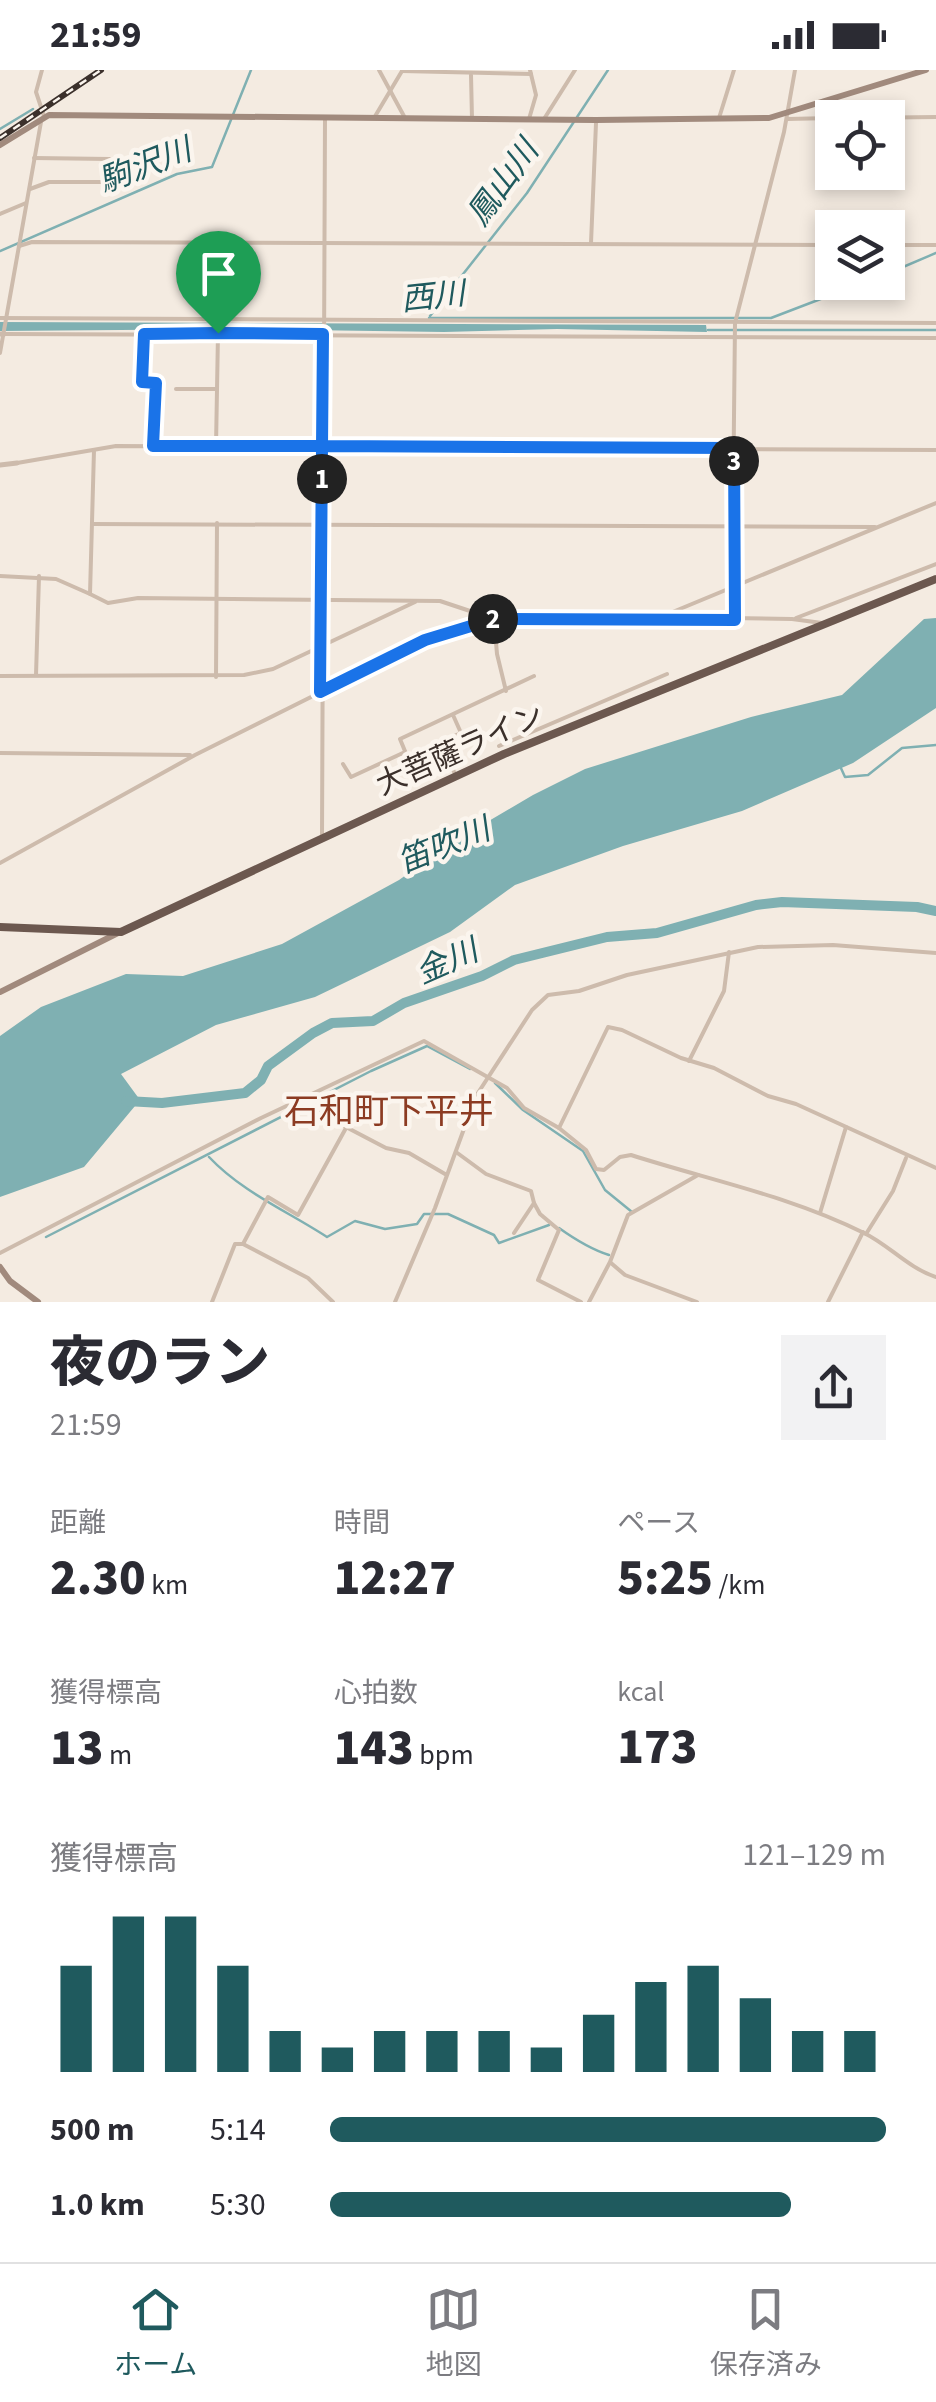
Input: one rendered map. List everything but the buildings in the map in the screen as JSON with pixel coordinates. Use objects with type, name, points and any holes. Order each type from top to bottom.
[{"type":"highway","name":"大菩薩ライン","points":[[0,927],[121,932],[549,730],[936,579]]},
{"type":"main road","points":[[0,146],[43,117],[787,117],[922,71]]},
{"type":"main road","points":[[88,930],[90,946]]},
{"type":"main road","points":[[0,992],[121,932]]},
{"type":"main road","points":[[0,1267],[10,1281],[38,1302]]},
{"type":"street","points":[[0,353],[43,117],[36,92],[42,70]]},
{"type":"street","points":[[379,70],[406,118]]},
{"type":"street","points":[[374,118],[402,70],[531,72],[536,95],[529,119]]},
{"type":"street","points":[[544,119],[575,70]]},
{"type":"street","points":[[719,118],[734,70]]},
{"type":"street","points":[[735,620],[735,323],[787,117],[795,70]]},
{"type":"street","points":[[471,71],[472,119]]},
{"type":"street","points":[[787,117],[815,118]]},
{"type":"street","points":[[905,117],[936,117]]},
{"type":"street","points":[[322,838],[325,118]]},
{"type":"street","points":[[591,243],[596,120]]},
{"type":"street","points":[[28,189],[48,182],[111,182],[110,160],[34,158]]},
{"type":"street","points":[[0,214],[26,203]]},
{"type":"street","points":[[20,246],[32,242],[815,245]]},
{"type":"street","points":[[905,245],[936,245]]},
{"type":"street","points":[[0,318],[936,323]]},
{"type":"street","points":[[708,323],[708,334]]},
{"type":"street","points":[[890,337],[891,323]]},
{"type":"street","points":[[3,333],[936,338]]},
{"type":"street","points":[[216,446],[218,333]]},
{"type":"street","points":[[144,334],[142,382],[156,383],[153,446]]},
{"type":"street","points":[[176,389],[215,389]]},
{"type":"street","points":[[0,465],[116,446],[936,450]]},
{"type":"street","points":[[90,594],[94,450]]},
{"type":"street","points":[[659,618],[936,502]]},
{"type":"street","points":[[216,677],[217,523]]},
{"type":"street","points":[[92,524],[875,527]]},
{"type":"street","points":[[792,620],[936,564]]},
{"type":"street","points":[[0,576],[56,579],[108,603],[138,598],[440,600],[494,619]]},
{"type":"street","points":[[36,675],[40,576]]},
{"type":"street","points":[[0,676],[216,677],[273,669],[416,602]]},
{"type":"street","points":[[0,863],[195,755],[425,640],[494,619],[659,618],[822,623]]},
{"type":"street","points":[[494,619],[506,691]]},
{"type":"street","points":[[499,746],[549,730],[667,674]]},
{"type":"street","points":[[453,715],[461,733],[407,756],[400,738],[534,676]]},
{"type":"street","points":[[441,742],[456,776]]},
{"type":"street","points":[[343,764],[351,777],[405,752]]},
{"type":"street","points":[[0,753],[195,755]]},
{"type":"street","points":[[394,1302],[434,1211],[471,1105],[532,1010],[548,995],[579,991],[729,952],[790,945],[833,944],[936,953]]},
{"type":"street","points":[[690,1061],[724,991],[729,952]]},
{"type":"street","points":[[560,1128],[608,1027],[714,1068],[768,1096],[787,1100],[936,1168]]},
{"type":"street","points":[[0,1253],[282,1108],[424,1042],[506,1088],[524,1108],[560,1128],[586,1150],[596,1169],[604,1170],[620,1157],[631,1155],[726,1180],[865,1233],[899,1258],[936,1277]]},
{"type":"street","points":[[282,1108],[305,1106],[386,1148],[409,1153],[447,1175]]},
{"type":"street","points":[[820,1214],[846,1127]]},
{"type":"street","points":[[243,1244],[267,1199],[298,1216],[346,1128]]},
{"type":"street","points":[[456,1152],[486,1174],[531,1192],[534,1203],[559,1230],[538,1280],[582,1302]]},
{"type":"street","points":[[828,1302],[893,1191],[906,1156]]},
{"type":"street","points":[[589,1302],[628,1215],[698,1175]]},
{"type":"street","points":[[514,1232],[534,1203]]},
{"type":"street","points":[[212,1302],[235,1244],[243,1244],[308,1278],[333,1302]]},
{"type":"street","points":[[610,1262],[625,1274],[697,1302]]},
{"type":"water","points":[[0,322],[706,325],[707,332],[0,331]]},
{"type":"water","points":[[936,618],[936,708],[853,763],[742,811],[623,846],[515,885],[450,932],[315,997],[216,1025],[121,1074],[140,1100],[84,1167],[0,1197],[0,1036],[41,1007],[126,974],[183,976],[282,944],[399,880],[448,845],[533,795],[585,769],[751,717],[842,695],[924,619]]},
{"type":"waterway","name":"駒沢川","points":[[0,251],[177,174],[212,167],[251,70]]},
{"type":"waterway","name":"鳳山川","points":[[430,316],[527,193],[608,70]]},
{"type":"waterway","points":[[0,129],[33,109]]},
{"type":"waterway","name":"西川","points":[[905,266],[936,253]]},
{"type":"waterway","name":"西川","points":[[429,318],[771,318],[818,300]]},
{"type":"waterway","points":[[708,330],[936,330]]},
{"type":"waterway","points":[[840,766],[845,777],[868,775],[902,748],[936,745]]},
{"type":"waterway","name":"金川","points":[[126,1101],[162,1103],[245,1093],[261,1080],[268,1066],[332,1023],[373,1021],[404,1003],[482,976],[514,960],[607,937],[657,933],[756,905],[782,902],[936,911]]},
{"type":"waterway","points":[[46,1237],[427,1046],[470,1069]]},
{"type":"waterway","points":[[495,1083],[523,1110],[583,1151],[605,1190],[632,1212]]},
{"type":"waterway","points":[[209,1157],[250,1191],[327,1237],[355,1221],[385,1229],[417,1224],[424,1214],[448,1214],[494,1235],[499,1243],[549,1225]]},
{"type":"waterway","points":[[559,1228],[609,1255]]},
{"type":"railway","points":[[0,138],[101,70]]},
{"type":"district","name":"石和町下平井","points":[[389,1112]]},
{"type":"route","points":[[218,333],[144,334],[142,382],[156,383],[153,446],[322,446],[320,692],[425,640],[494,619],[735,620],[734,448],[322,446],[323,334],[218,333]]},
{"type":"water label","name":"笛吹川","points":[[444,846]]}]
